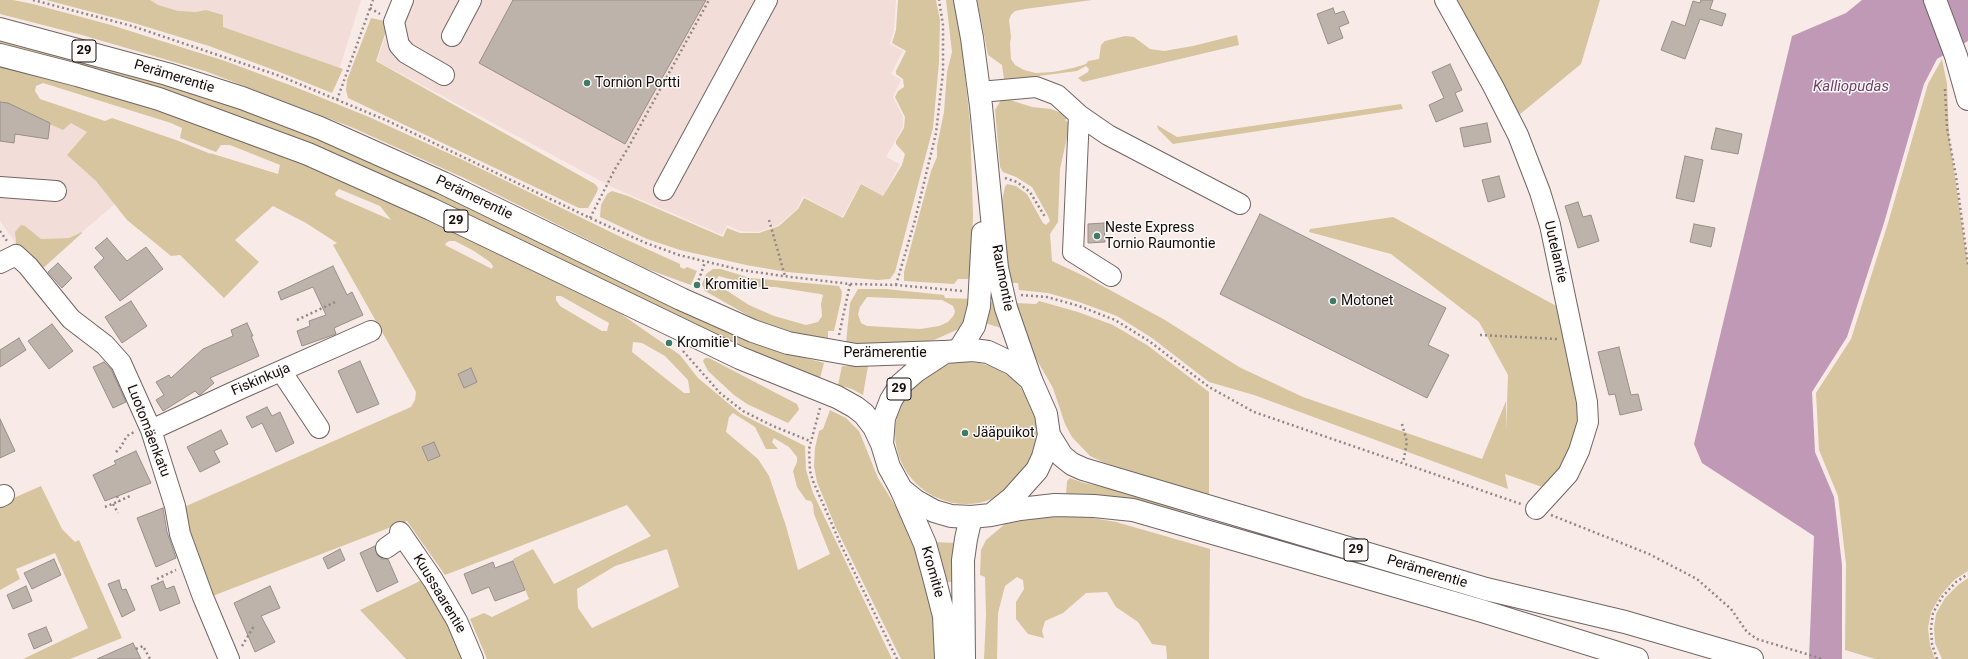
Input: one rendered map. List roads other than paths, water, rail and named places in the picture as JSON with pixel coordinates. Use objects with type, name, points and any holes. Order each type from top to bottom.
[{"type":"main road","name":"Raumontie","points":[[964,0],[972,38],[980,92],[997,268],[1006,308],[1031,380]]},
{"type":"main road","points":[[1935,0],[1956,56],[1968,99]]},
{"type":"main road","name":"Perämerentie","points":[[0,29],[167,74],[242,98],[320,128],[443,183],[681,299],[753,331],[788,344],[856,355],[952,351]]},
{"type":"main road","name":"Perämerentie","points":[[0,55],[77,75],[159,100],[308,154],[431,209],[740,358],[838,397],[864,414],[874,427],[882,444]]},
{"type":"main road","name":"Raumontie","points":[[952,351],[974,326],[979,306],[987,172]]},
{"type":"main road","name":"29","points":[[973,350],[1000,357],[1014,364],[1031,380],[1046,414],[1049,435],[1043,457],[1037,470],[1012,498],[981,516],[952,516],[934,511],[916,501],[900,489],[888,467],[882,444],[884,418],[891,400],[901,384],[916,371],[952,351],[973,350]]},
{"type":"main road","name":"Perämerentie","points":[[1049,435],[1062,456],[1072,464],[1083,469],[1486,589],[1625,622],[1752,659]]},
{"type":"main road","name":"Kromitie","points":[[900,489],[925,544],[934,577],[944,616],[946,659]]},
{"type":"main road","name":"Perämerentie","points":[[981,516],[1020,509],[1055,506],[1112,507],[1151,514],[1637,659]]},
{"type":"main road","name":"Kromitie","points":[[964,659],[964,560],[966,539],[981,516]]},
{"type":"street","points":[[404,0],[394,22],[400,45],[406,53],[444,75]]},
{"type":"street","points":[[452,36],[471,0]]},
{"type":"street","points":[[664,190],[767,0]]},
{"type":"street","name":"Uutelantie","points":[[1445,0],[1497,93],[1518,135],[1537,185],[1550,225],[1587,402],[1588,422],[1586,434],[1568,474],[1536,509]]},
{"type":"street","points":[[980,92],[1036,87],[1057,95],[1079,115],[1108,135],[1240,204]]},
{"type":"street","points":[[1079,115],[1073,252],[1111,276]]},
{"type":"street","points":[[0,187],[56,191]]},
{"type":"street","name":"Luotomäenkatu","points":[[0,264],[16,255],[28,266],[71,319],[116,356],[149,426],[175,506],[180,534],[203,597],[236,653]]},
{"type":"street","name":"Fiskinkuja","points":[[149,426],[281,372],[371,332]]},
{"type":"street","points":[[281,372],[319,428]]},
{"type":"street","name":"Kuussaarentie","points":[[386,548],[401,534],[433,580],[457,620],[474,659]]},
{"type":"water","name":"Kalliopudas","points":[[1862,0],[1968,0],[1968,41],[1937,59],[1924,84],[1884,223],[1847,337],[1812,392],[1815,452],[1834,497],[1842,565],[1842,659],[1809,659],[1814,536],[1702,463],[1694,444],[1792,36],[1846,13]]},
{"type":"place","name":"Tornion Portti","points":[[587,83]]},
{"type":"place","name":"Neste Express Tornio Raumontie","points":[[1097,236]]},
{"type":"place","name":"Kromitie L","points":[[697,285]]},
{"type":"place","name":"Motonet","points":[[1333,301]]},
{"type":"place","name":"Kromitie I","points":[[669,343]]},
{"type":"place","name":"Jääpuikot","points":[[965,433]]}]
